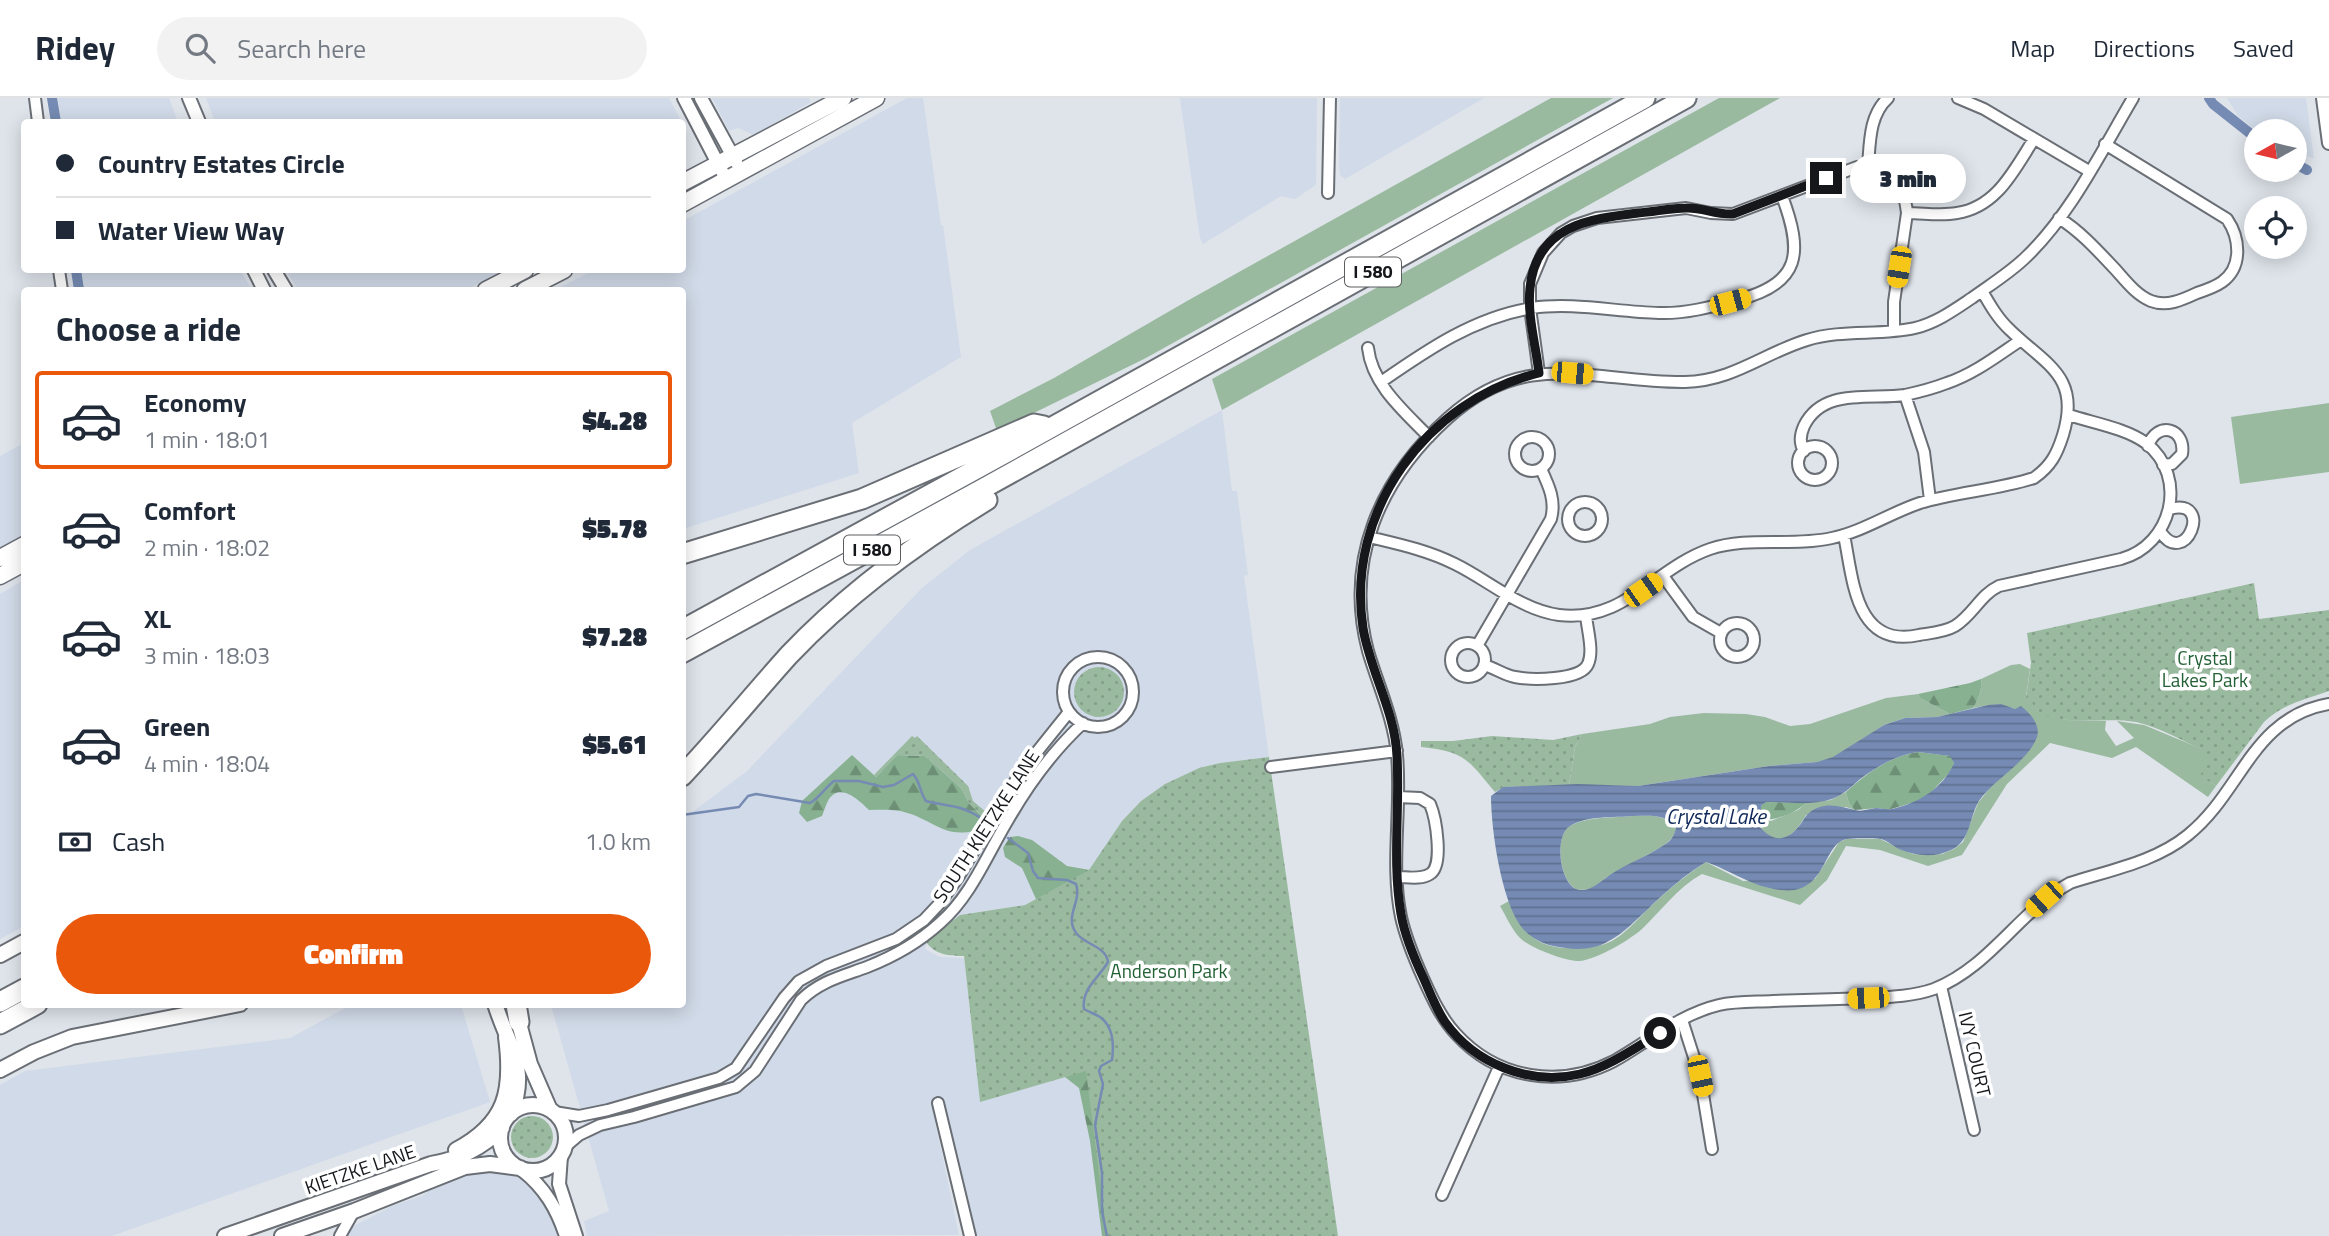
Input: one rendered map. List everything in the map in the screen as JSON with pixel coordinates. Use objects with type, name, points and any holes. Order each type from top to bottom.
[{"type":"highway","name":"I 580","points":[[686,651],[1645,98]]},
{"type":"highway","name":"I 580","points":[[686,628],[1056,437],[1686,98]]},
{"type":"highway","points":[[686,553],[862,499],[1034,424],[1056,437],[1029,475],[915,547],[845,603],[790,654],[686,771]]},
{"type":"highway","points":[[0,1002],[21,991]]},
{"type":"highway","points":[[0,1024],[30,1008]]},
{"type":"main road","points":[[686,201],[843,98]]},
{"type":"main road","points":[[686,181],[718,164],[733,170],[876,98]]},
{"type":"main road","points":[[492,287],[519,273]]},
{"type":"main road","points":[[531,287],[558,273]]},
{"type":"main road","points":[[0,558],[21,547]]},
{"type":"main road","points":[[0,576],[21,565]]},
{"type":"main road","points":[[0,955],[21,944]]},
{"type":"main road","points":[[0,1070],[72,1037],[220,1008]]},
{"type":"main road","points":[[514,1017],[530,1064],[552,1111],[564,1127],[563,1152],[545,1169],[534,1171],[521,1169],[508,1159],[502,1150],[500,1139],[519,1089],[514,1017]]},
{"type":"main road","points":[[431,1164],[480,1136],[496,1118],[506,1094],[514,1017]]},
{"type":"main road","points":[[511,1114],[524,1107],[536,1105],[552,1111]]},
{"type":"main road","name":"KIETZKE LANE","points":[[225,1236],[470,1153],[502,1128]]},
{"type":"main road","name":"KIETZKE LANE","points":[[282,1236],[311,1231],[465,1167],[491,1164],[521,1169]]},
{"type":"street","points":[[35,98],[38,119]]},
{"type":"street","points":[[189,98],[198,119]]},
{"type":"street","points":[[684,98],[718,164]]},
{"type":"street","points":[[701,98],[733,170]]},
{"type":"street","points":[[1328,193],[1330,98]]},
{"type":"street","points":[[1868,166],[1874,118],[1888,98]]},
{"type":"street","points":[[1958,98],[1984,109],[2089,171]]},
{"type":"street","points":[[2133,98],[2059,218],[2027,256],[1941,318],[1914,328],[1838,334],[1809,340],[1743,369],[1701,381],[1539,373],[1504,383],[1471,400],[1455,412],[1397,474],[1368,537],[1361,583],[1363,626],[1397,751],[1397,877],[1401,916],[1408,942],[1436,1006],[1456,1035],[1479,1055],[1499,1067],[1533,1076],[1567,1077],[1583,1073],[1617,1059],[1700,1011],[1733,1003],[1911,995],[1960,977],[2038,904],[2070,883],[2161,853],[2177,843],[2202,822],[2274,728],[2298,712],[2329,704]]},
{"type":"street","points":[[2323,98],[2329,144]]},
{"type":"street","points":[[1907,213],[1955,214],[1978,207],[2007,182],[2034,139]]},
{"type":"street","points":[[2059,218],[2084,236],[2134,289],[2152,301],[2162,303],[2180,300],[2215,286],[2230,274],[2238,250],[2237,239],[2227,219],[2105,144]]},
{"type":"street","points":[[1539,373],[1530,308],[1530,284],[1537,263],[1552,241],[1573,226],[1597,218],[1686,208],[1722,215],[1733,214],[1847,169],[1868,166],[1884,172],[1898,185],[1907,204],[1894,302],[1894,331]]},
{"type":"street","points":[[1381,382],[1423,354],[1485,320],[1530,308],[1555,306],[1643,313],[1678,312],[1710,307],[1762,293],[1782,278],[1795,250],[1794,229],[1782,196]]},
{"type":"street","points":[[1368,537],[1440,557],[1543,612],[1586,615],[1620,604],[1696,554],[1748,542],[1807,541],[1844,535],[1930,500],[2034,478],[2053,462],[2069,415],[2068,394],[2059,375],[1999,318],[1982,290]]},
{"type":"street","points":[[1804,451],[1800,443],[1805,423],[1828,402],[1851,397],[1905,395],[1946,384],[1965,376],[2021,340]]},
{"type":"street","points":[[1368,348],[1373,369],[1381,382],[1429,437]]},
{"type":"street","points":[[1905,395],[1924,452],[1930,500]]},
{"type":"street","points":[[1844,535],[1861,611],[1884,633],[1900,638],[1952,628],[1966,618],[1986,594],[1999,586],[2130,557],[2147,547],[2160,531],[2170,509],[2171,489],[2164,465],[2148,446],[2133,436],[2069,415]]},
{"type":"street","points":[[2148,446],[2151,438],[2163,430],[2177,434],[2183,447],[2182,454],[2172,464],[2164,465]]},
{"type":"street","points":[[1477,646],[1553,512],[1551,494],[1541,469]]},
{"type":"street","points":[[2160,531],[2168,540],[2175,542],[2188,537],[2192,531],[2194,524],[2187,511],[2181,508],[2170,509]]},
{"type":"street","points":[[1553,512],[1569,515]]},
{"type":"street","points":[[1663,576],[1693,617],[1721,633]]},
{"type":"street","points":[[1484,665],[1518,678],[1581,673],[1590,659],[1586,615]]},
{"type":"street","points":[[1471,643],[1477,646],[1485,657],[1484,665],[1478,674],[1465,677],[1454,670],[1451,664],[1453,651],[1458,646],[1471,643]]},
{"type":"street","points":[[1095,657],[1113,660],[1121,666],[1132,684],[1129,708],[1122,717],[1104,726],[1094,727],[1083,723],[1069,712],[1063,695],[1065,681],[1074,666],[1083,660],[1095,657]]},
{"type":"street","name":"SOUTH KIETZKE LANE","points":[[552,1111],[579,1116],[608,1110],[719,1078],[736,1068],[799,981],[826,966],[895,939],[924,920],[940,903],[959,876],[1020,772],[1069,712]]},
{"type":"street","name":"SOUTH KIETZKE LANE","points":[[563,1152],[579,1135],[600,1125],[736,1087],[755,1071],[801,1000],[811,990],[832,979],[896,955],[921,939],[961,900],[1031,783],[1065,740],[1083,723]]},
{"type":"street","points":[[1271,768],[1397,751]]},
{"type":"street","points":[[1397,877],[1430,874],[1436,869],[1438,855],[1430,804],[1420,798],[1398,797]]},
{"type":"street","name":"IVY COURT","points":[[1941,986],[1974,1129]]},
{"type":"street","points":[[1682,1020],[1700,1076],[1713,1149]]},
{"type":"street","points":[[1442,1195],[1499,1067]]},
{"type":"street","points":[[938,1103],[971,1236]]},
{"type":"street","points":[[563,1152],[559,1184],[576,1236]]},
{"type":"street","points":[[521,1169],[550,1198],[566,1236]]},
{"type":"street","points":[[340,1236],[354,1211]]},
{"type":"shaded area","points":[[58,98],[169,98],[177,119],[61,119]]},
{"type":"shaded area","points":[[206,98],[669,98],[680,119],[214,119]]},
{"type":"shaded area","points":[[712,98],[809,98],[811,102],[754,135],[738,128],[729,131]]},
{"type":"shaded area","points":[[907,98],[923,98],[961,357],[852,423],[859,473],[686,528],[686,287],[561,287],[588,273],[686,273],[686,219]]},
{"type":"shaded area","points":[[1180,98],[1317,98],[1316,185],[1295,199],[1281,196],[1203,244]]},
{"type":"shaded area","points":[[1340,98],[1484,98],[1345,179],[1340,175],[1339,163]]},
{"type":"shaded area","points":[[2227,98],[2306,98],[2314,159],[2307,156],[2307,119],[2244,121]]},
{"type":"shaded area","points":[[81,273],[242,273],[250,287],[83,287]]},
{"type":"shaded area","points":[[288,273],[497,273],[472,287],[296,287]]},
{"type":"shaded area","points":[[1222,410],[1232,491],[1237,491],[1248,575],[1244,576],[1269,757],[1199,768],[1165,784],[1141,801],[1122,821],[1090,870],[1025,905],[960,915],[927,942],[925,949],[940,957],[964,958],[980,1101],[1086,1071],[1107,1236],[977,1236],[946,1112],[934,1116],[959,1235],[587,1236],[584,1221],[609,1211],[552,1008],[686,1008],[686,817],[747,771],[922,588],[970,550]]},
{"type":"shaded area","points":[[21,445],[21,537],[0,548],[0,456]]},
{"type":"shaded area","points":[[21,582],[21,928],[0,939],[0,594]]},
{"type":"shaded area","points":[[346,1008],[462,1008],[490,1102],[112,1236],[0,1236],[0,1085],[25,1071],[290,1038]]},
{"type":"shaded area","points":[[472,1170],[498,1172],[528,1180],[551,1206],[558,1236],[346,1236],[348,1229],[394,1205],[422,1196],[441,1182]]},
{"type":"green space","points":[[1551,98],[1613,98],[1146,358],[997,431],[990,411],[1054,378]]},
{"type":"green space","points":[[1719,98],[1780,98],[1222,410],[1212,379]]},
{"type":"green space","points":[[2329,403],[2329,472],[2240,484],[2231,417]]},
{"type":"green space","name":"Crystal Lakes Park","points":[[2254,583],[2259,619],[2329,610],[2329,691],[2287,706],[2264,722],[2216,786],[2200,776],[2206,765],[2201,749],[2169,734],[2136,722],[2056,719],[2045,716],[2026,698],[2031,663],[2027,633]]},
{"type":"green space","points":[[2020,664],[2030,669],[2026,697],[2039,712],[2066,720],[2106,721],[2105,730],[2116,746],[2134,738],[2117,721],[2144,725],[2202,749],[2207,766],[2201,776],[2216,786],[2208,797],[2136,747],[2112,758],[2050,743],[2007,784],[1962,855],[1928,866],[1880,850],[1846,846],[1827,880],[1800,905],[1702,874],[1677,893],[1637,933],[1604,953],[1580,961],[1558,957],[1525,942],[1514,931],[1500,906],[1509,901],[1521,925],[1546,945],[1570,948],[1597,946],[1618,937],[1671,888],[1706,862],[1743,881],[1815,879],[1839,842],[1847,839],[1880,839],[1913,854],[1942,854],[1954,849],[1963,842],[1978,803],[2030,749],[2015,709],[1988,705],[1973,708],[1980,694],[1981,679],[2011,665]]},
{"type":"green space","points":[[1089,668],[1109,668],[1123,682],[1123,702],[1109,716],[1089,716],[1075,702],[1075,682]]},
{"type":"green space","points":[[1981,679],[1980,694],[1973,708],[1950,714],[1920,698],[1918,694],[1970,683]]},
{"type":"green space","points":[[1918,694],[1920,698],[1950,714],[1905,718],[1884,725],[1833,758],[1638,786],[1569,785],[1575,747],[1582,734],[1704,713],[1746,714],[1765,717],[1790,726],[1810,724],[1886,698]]},
{"type":"green space","points":[[1582,734],[1575,747],[1569,785],[1504,787],[1495,792],[1464,759],[1448,752],[1421,747],[1421,741],[1453,741],[1492,736],[1553,740]]},
{"type":"green space","points":[[912,736],[917,736],[968,786],[973,801],[986,812],[984,818],[969,803],[961,788],[925,756],[897,755],[876,777],[874,775]]},
{"type":"green space","points":[[1918,752],[1951,756],[1954,763],[1950,772],[1925,799],[1888,810],[1855,810],[1849,804],[1846,792],[1862,778],[1888,761]]},
{"type":"green space","points":[[852,755],[876,777],[897,755],[925,756],[961,788],[969,803],[984,818],[974,831],[954,832],[904,812],[869,810],[850,795],[839,792],[829,799],[822,816],[807,822],[799,813],[802,801]]},
{"type":"green space","name":"Anderson Park","points":[[1269,757],[1338,1236],[1107,1236],[1086,1071],[980,1102],[964,956],[938,952],[926,942],[960,915],[1025,905],[1089,870],[1122,821],[1141,801],[1165,784],[1199,768]]},
{"type":"green space","points":[[1846,792],[1849,804],[1855,810],[1846,807],[1806,815],[1796,829],[1782,839],[1771,837],[1761,828],[1759,819],[1771,821],[1798,810],[1806,803],[1831,800]]},
{"type":"green space","points":[[1766,802],[1806,803],[1784,816],[1759,819],[1761,806]]},
{"type":"green space","points":[[1633,816],[1662,818],[1672,824],[1675,832],[1664,845],[1590,889],[1579,890],[1572,886],[1567,880],[1561,860],[1560,849],[1565,831],[1585,820]]},
{"type":"green space","points":[[1010,837],[1032,840],[1067,866],[1090,870],[1137,1236],[1102,1236],[1090,1141],[1079,1088],[1065,1077],[1036,899],[1022,868],[1005,857],[1003,848]]},
{"type":"green space","points":[[532,1116],[547,1122],[553,1137],[547,1152],[532,1158],[517,1152],[511,1137],[517,1122]]},
{"type":"water","name":"Crystal Lake","points":[[2001,704],[2015,709],[2021,706],[2036,724],[2037,737],[2019,762],[1985,793],[1976,807],[1966,835],[1958,846],[1951,850],[1918,855],[1880,839],[1848,839],[1833,849],[1808,885],[1796,890],[1761,886],[1706,862],[1676,884],[1618,935],[1602,944],[1587,948],[1560,947],[1540,942],[1524,930],[1513,913],[1498,863],[1491,810],[1491,796],[1503,787],[1578,784],[1638,786],[1769,766],[1817,762],[1833,757],[1884,725],[1905,718],[1937,717]],"holes":[[[1918,752],[1950,756],[1954,763],[1937,787],[1912,803],[1892,809],[1860,811],[1837,806],[1820,807],[1807,815],[1790,835],[1779,838],[1769,835],[1760,827],[1761,806],[1766,802],[1807,803],[1832,799],[1879,766]],[[1651,816],[1667,820],[1676,828],[1670,840],[1649,854],[1592,887],[1579,890],[1572,887],[1563,871],[1560,850],[1562,840],[1565,831],[1577,822]]]},
{"type":"waterway","points":[[52,98],[56,119]]},
{"type":"waterway","points":[[2209,98],[2244,129]]},
{"type":"waterway","points":[[76,273],[79,287]]},
{"type":"waterway","points":[[686,814],[739,807],[748,796],[756,794],[810,803],[834,781],[859,781],[883,787],[894,785],[913,774],[926,801],[960,808],[981,818]]},
{"type":"waterway","points":[[1008,838],[1028,853],[1038,878],[1067,880],[1076,884],[1073,927],[1080,937],[1103,952],[1108,962],[1088,990],[1084,1002],[1084,1009],[1105,1021],[1113,1042],[1112,1060],[1101,1066],[1099,1071],[1103,1084],[1095,1125],[1102,1173],[1102,1211],[1107,1236]]},
{"type":"route","points":[[1660,1033],[1600,1068],[1567,1077],[1533,1076],[1499,1067],[1486,1060],[1456,1035],[1445,1021],[1411,951],[1401,916],[1397,877],[1397,751],[1363,626],[1363,561],[1368,537],[1386,494],[1397,474],[1419,447],[1443,422],[1471,400],[1504,383],[1539,373],[1530,308],[1530,284],[1543,253],[1561,233],[1584,221],[1597,218],[1686,208],[1722,215],[1733,214],[1826,178]]}]
